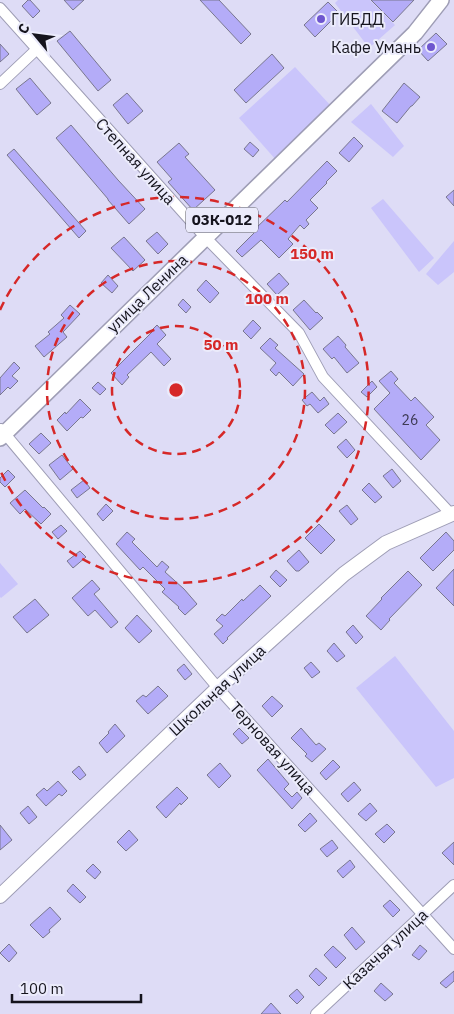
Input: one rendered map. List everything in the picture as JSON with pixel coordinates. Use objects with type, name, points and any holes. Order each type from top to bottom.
[{"type":"main road","name":"улица Ленина","points":[[2,433],[415,33],[441,0]]},
{"type":"street","name":"Степная улица","points":[[0,8],[204,237],[299,333],[323,377],[452,514]]},
{"type":"street","points":[[0,84],[37,49]]},
{"type":"street","name":"Терновая улица","points":[[2,433],[218,688],[454,949]]},
{"type":"street","name":"Школьная улица","points":[[0,896],[218,688],[344,574],[386,543],[452,514]]},
{"type":"street","name":"Казачья улица","points":[[316,1014],[454,885]]},
{"type":"shaded area","points":[[338,0],[370,0],[395,25],[369,48],[335,3]]},
{"type":"shaded area","points":[[295,67],[331,106],[276,160],[239,118]]},
{"type":"shaded area","points":[[371,104],[404,146],[393,157],[351,122]]},
{"type":"shaded area","points":[[383,199],[434,258],[419,272],[371,208]]},
{"type":"shaded area","points":[[454,241],[454,272],[438,285],[426,274]]},
{"type":"shaded area","points":[[0,563],[18,584],[1,598],[0,597]]},
{"type":"shaded area","points":[[395,656],[454,731],[454,778],[436,787],[356,688]]},
{"type":"building","points":[[28,0],[40,11],[33,18],[22,6]]},
{"type":"building","points":[[64,0],[84,0],[73,10]]},
{"type":"building","points":[[200,0],[219,0],[251,34],[241,44]]},
{"type":"building","points":[[371,0],[414,0],[393,22]]},
{"type":"building","points":[[328,2],[339,13],[315,37],[304,25]]},
{"type":"building","points":[[70,31],[111,80],[98,91],[57,41]]},
{"type":"building","points":[[436,33],[447,44],[428,61],[418,50]]},
{"type":"building","points":[[0,44],[9,54],[0,62]]},
{"type":"building","points":[[272,54],[284,68],[246,103],[234,90]]},
{"type":"building","points":[[30,78],[51,103],[37,115],[16,89]]},
{"type":"building","points":[[404,83],[420,97],[397,123],[382,111]]},
{"type":"building","points":[[127,93],[143,111],[128,124],[113,105]]},
{"type":"building","points":[[71,125],[145,209],[129,224],[56,138]]},
{"type":"building","points":[[354,137],[363,146],[349,162],[339,153]]},
{"type":"building","points":[[250,142],[259,150],[253,157],[244,149]]},
{"type":"building","points":[[179,143],[189,154],[185,157],[215,190],[193,210],[168,182],[172,179],[157,162]]},
{"type":"building","points":[[14,149],[86,231],[79,238],[7,155]]},
{"type":"building","points":[[327,161],[337,171],[310,200],[318,208],[306,220],[309,224],[304,229],[300,225],[288,239],[293,244],[279,258],[261,240],[242,257],[236,251],[255,232],[253,231],[285,200],[287,202]]},
{"type":"building","points":[[454,190],[454,206],[446,197]]},
{"type":"building","points":[[157,232],[168,244],[158,254],[146,241]]},
{"type":"building","points":[[124,237],[145,260],[133,271],[111,248]]},
{"type":"building","points":[[279,273],[289,284],[277,295],[267,284]]},
{"type":"building","points":[[108,275],[118,286],[112,293],[101,283]]},
{"type":"building","points":[[206,280],[219,293],[210,303],[197,290]]},
{"type":"building","points":[[183,299],[191,307],[186,313],[178,305]]},
{"type":"building","points":[[304,300],[323,318],[310,330],[293,310]]},
{"type":"building","points":[[70,305],[80,314],[63,332],[67,337],[44,357],[35,346],[50,334],[48,332],[64,318],[61,315]]},
{"type":"building","points":[[253,320],[261,328],[251,339],[243,331]]},
{"type":"building","points":[[157,325],[166,335],[157,344],[171,359],[164,366],[151,352],[127,375],[129,377],[122,385],[111,373]]},
{"type":"building","points":[[338,336],[359,363],[347,373],[334,357],[332,359],[323,349]]},
{"type":"building","points":[[270,338],[278,345],[275,348],[304,374],[293,386],[279,372],[276,376],[270,370],[276,363],[260,348]]},
{"type":"building","points":[[14,362],[20,368],[12,376],[18,381],[0,395],[0,378]]},
{"type":"building","points":[[391,371],[398,379],[394,383],[411,401],[415,397],[434,417],[426,425],[440,440],[421,460],[374,409],[390,393],[379,381]]},
{"type":"building","points":[[372,381],[377,387],[367,397],[361,392]]},
{"type":"building","points":[[98,382],[106,389],[100,395],[92,388]]},
{"type":"building","points":[[312,392],[320,401],[324,397],[329,404],[318,413],[310,404],[307,406],[302,400]]},
{"type":"building","points":[[80,399],[91,410],[67,431],[57,420],[65,412],[66,414]]},
{"type":"building","points":[[338,413],[347,422],[334,434],[325,425]]},
{"type":"building","points":[[41,433],[51,443],[39,454],[29,444]]},
{"type":"building","points":[[346,439],[355,450],[347,458],[337,447]]},
{"type":"building","points":[[62,455],[73,469],[60,480],[49,465]]},
{"type":"building","points":[[392,469],[401,481],[393,488],[383,476]]},
{"type":"building","points":[[8,470],[15,477],[5,487],[0,482],[0,478]]},
{"type":"building","points":[[84,480],[90,488],[77,498],[71,490]]},
{"type":"building","points":[[369,483],[382,497],[375,503],[362,490]]},
{"type":"building","points":[[25,490],[51,514],[41,524],[25,509],[20,514],[10,503]]},
{"type":"building","points":[[106,504],[113,511],[103,521],[97,514]]},
{"type":"building","points":[[347,505],[358,519],[351,525],[339,511]]},
{"type":"building","points":[[319,524],[335,540],[321,554],[305,538]]},
{"type":"building","points":[[61,525],[67,531],[58,539],[52,532]]},
{"type":"building","points":[[127,532],[135,539],[132,542],[157,567],[162,561],[169,567],[165,572],[197,604],[185,615],[162,592],[165,589],[143,567],[140,570],[116,544]]},
{"type":"building","points":[[446,532],[454,541],[454,550],[433,571],[420,558]]},
{"type":"building","points":[[299,550],[309,562],[299,571],[296,571],[287,561]]},
{"type":"building","points":[[80,551],[86,557],[73,568],[67,561]]},
{"type":"building","points":[[454,569],[454,606],[436,588]]},
{"type":"building","points":[[276,570],[287,580],[280,587],[270,577]]},
{"type":"building","points":[[408,571],[422,585],[381,630],[366,616]]},
{"type":"building","points":[[92,580],[100,589],[94,594],[118,622],[111,628],[95,610],[88,616],[72,598]]},
{"type":"building","points":[[260,585],[271,596],[223,644],[214,634],[223,626],[216,620],[222,614],[225,616]]},
{"type":"building","points":[[35,599],[49,615],[27,633],[13,617]]},
{"type":"building","points":[[137,615],[152,631],[139,643],[125,628]]},
{"type":"building","points":[[353,625],[363,637],[356,644],[346,632]]},
{"type":"building","points":[[334,643],[345,656],[337,662],[327,651]]},
{"type":"building","points":[[311,662],[320,672],[312,678],[304,668]]},
{"type":"building","points":[[184,664],[192,674],[185,680],[177,670]]},
{"type":"building","points":[[158,686],[168,696],[148,714],[136,701],[143,695],[146,697]]},
{"type":"building","points":[[272,696],[283,706],[272,717],[262,706]]},
{"type":"building","points":[[115,724],[125,736],[107,753],[99,743]]},
{"type":"building","points":[[239,728],[249,738],[242,744],[233,734]]},
{"type":"building","points":[[301,728],[316,745],[319,743],[326,749],[312,762],[305,756],[307,754],[291,738]]},
{"type":"building","points":[[268,759],[289,784],[284,789],[292,797],[297,792],[302,798],[292,809],[257,770]]},
{"type":"building","points":[[333,760],[340,767],[326,780],[320,773]]},
{"type":"building","points":[[220,763],[231,776],[219,788],[207,775]]},
{"type":"building","points":[[79,766],[86,775],[80,780],[72,772]]},
{"type":"building","points":[[58,781],[67,791],[62,796],[59,794],[46,806],[36,795],[44,788],[47,791]]},
{"type":"building","points":[[354,782],[361,790],[348,802],[341,794]]},
{"type":"building","points":[[177,787],[188,798],[181,805],[180,803],[166,818],[156,807]]},
{"type":"building","points":[[370,803],[377,811],[366,821],[358,814]]},
{"type":"building","points":[[28,806],[37,817],[29,824],[20,813]]},
{"type":"building","points":[[310,813],[317,821],[305,832],[298,825]]},
{"type":"building","points":[[387,824],[395,832],[384,843],[375,834]]},
{"type":"building","points":[[0,825],[12,840],[0,850]]},
{"type":"building","points":[[129,830],[138,840],[126,851],[117,842]]},
{"type":"building","points":[[332,840],[338,848],[327,857],[320,849]]},
{"type":"building","points":[[454,842],[454,865],[442,853]]},
{"type":"building","points":[[350,860],[355,867],[343,878],[337,871]]},
{"type":"building","points":[[93,864],[101,872],[95,879],[86,871]]},
{"type":"building","points":[[73,884],[86,897],[80,903],[67,891]]},
{"type":"building","points":[[390,900],[400,910],[393,917],[383,906]]},
{"type":"building","points":[[50,907],[61,919],[43,938],[30,925]]},
{"type":"building","points":[[352,927],[365,942],[356,950],[344,935]]},
{"type":"building","points":[[9,944],[17,953],[9,962],[0,953]]},
{"type":"building","points":[[420,945],[427,951],[419,960],[412,955]]},
{"type":"building","points":[[333,946],[346,958],[336,968],[324,955]]},
{"type":"building","points":[[316,968],[327,978],[319,986],[309,976]]},
{"type":"building","points":[[454,971],[454,981],[446,988],[440,983]]},
{"type":"building","points":[[381,983],[393,994],[385,1001],[374,991]]},
{"type":"building","points":[[297,989],[304,997],[297,1004],[289,996]]},
{"type":"building","points":[[271,1003],[281,1014],[261,1014]]},
{"type":"place","name":"ГИБДД","points":[[321,19]]},
{"type":"place","name":"Кафе Умань","points":[[431,47]]}]
